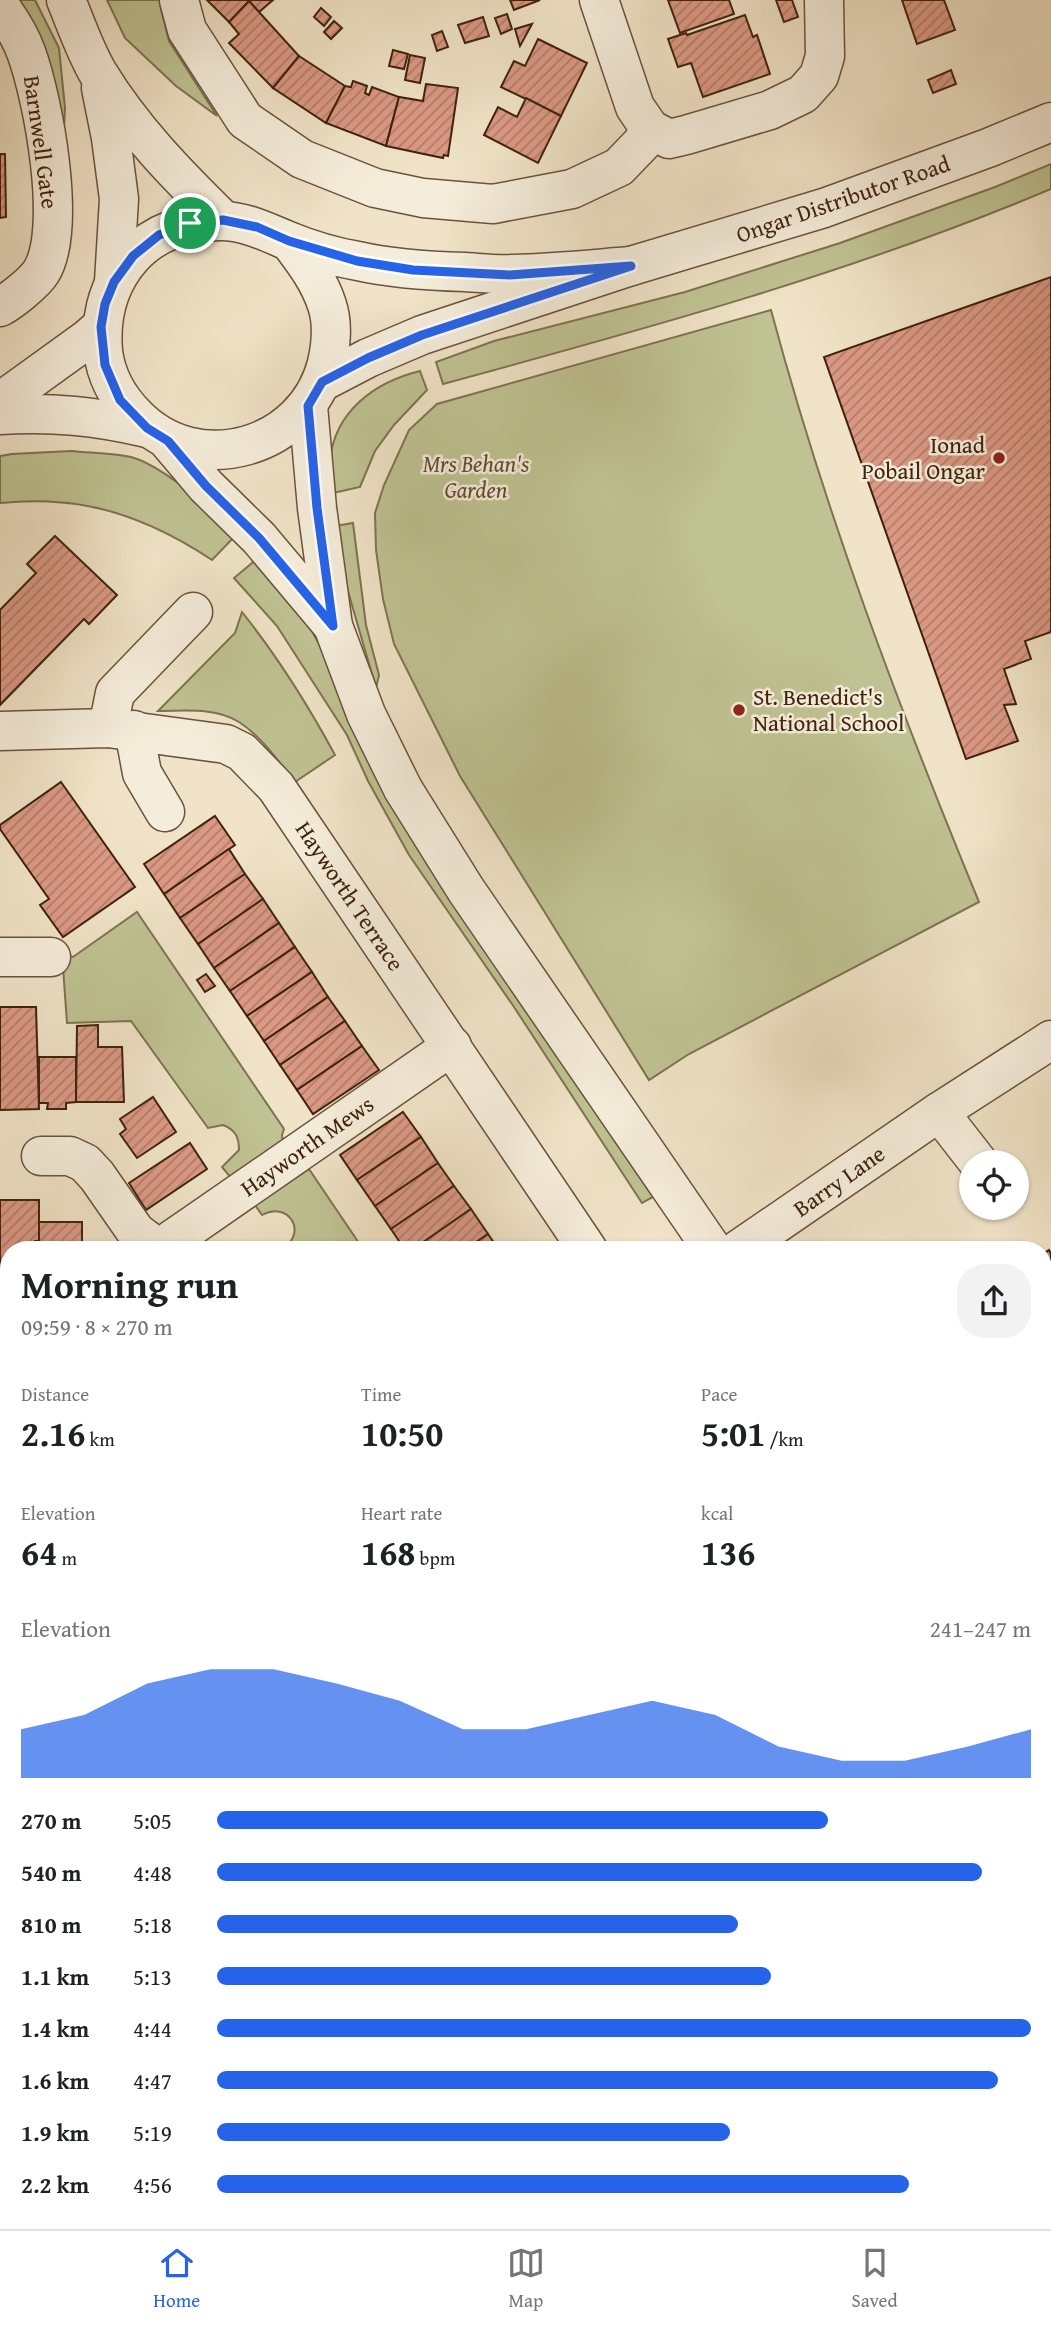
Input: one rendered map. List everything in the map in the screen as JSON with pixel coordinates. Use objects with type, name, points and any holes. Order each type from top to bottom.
[{"type":"street","points":[[66,0],[98,72],[142,135],[176,174],[223,220]]},
{"type":"street","points":[[179,0],[187,30],[245,120],[302,159],[375,188],[423,198],[493,204],[572,189],[619,167],[642,143],[650,129]]},
{"type":"street","points":[[599,0],[635,107],[650,129],[669,139],[769,110],[803,94],[819,76],[825,56],[824,0]]},
{"type":"street","name":"Barnwell Gate","points":[[0,6],[13,23],[26,49],[37,86],[51,183],[53,220],[49,251],[40,273],[0,307]]},
{"type":"street","points":[[98,72],[119,199],[114,282]]},
{"type":"street","name":"Ongar Distributor Road","points":[[315,394],[368,358],[422,335],[631,266],[824,208],[1051,122]]},
{"type":"street","points":[[333,626],[259,538],[158,434],[120,400],[105,365],[101,327],[105,304],[114,282],[133,256],[159,235],[190,223],[223,220],[257,227],[289,241],[313,272],[328,307],[331,345],[315,394],[317,508],[333,626],[366,714],[403,789],[474,901],[707,1241]]},
{"type":"street","name":"Ongar Distributor Road","points":[[289,241],[357,261],[413,270],[510,275],[631,266]]},
{"type":"street","points":[[0,402],[101,327]]},
{"type":"street","points":[[0,415],[41,412],[89,416],[158,434],[205,451],[244,448],[279,432],[315,394]]},
{"type":"street","points":[[165,812],[121,729],[115,693],[193,612]]},
{"type":"street","name":"Hayworth Terrace","points":[[0,732],[121,729],[226,744],[242,752],[276,787],[582,1241]]},
{"type":"street","points":[[0,957],[51,957]]},
{"type":"street","name":"Barry Lane","points":[[751,1241],[939,1112],[1049,1041]]},
{"type":"street","name":"Hayworth Mews","points":[[172,1241],[452,1046]]},
{"type":"street","points":[[939,1112],[969,1150]]},
{"type":"street","points":[[41,1156],[70,1156],[85,1163],[136,1232],[149,1241]]},
{"type":"green space","points":[[11,0],[35,0],[59,48],[65,108],[63,148]]},
{"type":"green space","points":[[107,0],[161,0],[169,41],[217,116],[176,86],[125,38]]},
{"type":"green space","points":[[1051,164],[1051,189],[902,247],[674,320],[443,384],[436,362],[494,341],[685,292],[840,243]]},
{"type":"green space","name":"St. Benedict's National School","points":[[771,310],[815,460],[865,609],[979,902],[689,1054],[649,1080],[460,776],[394,644],[383,599],[376,550],[375,513],[384,485],[409,430],[437,404]]},
{"type":"green space","points":[[420,371],[427,390],[394,425],[375,451],[360,487],[333,493],[330,460],[333,443],[349,413],[373,391]]},
{"type":"green space","points":[[71,451],[131,457],[158,469],[215,513],[237,534],[212,560],[156,528],[117,513],[55,502],[0,503],[0,456]]},
{"type":"green space","points":[[353,523],[366,625],[379,675],[376,688],[343,574],[335,526]]},
{"type":"green space","points":[[258,558],[307,622],[489,955],[653,1197],[642,1203],[514,1007],[409,855],[368,781],[347,735],[277,626],[234,578]]},
{"type":"green space","points":[[242,612],[292,681],[335,755],[295,782],[262,742],[230,717],[210,712],[158,711],[235,633]]},
{"type":"green space","points":[[137,912],[284,1129],[283,1143],[231,1178],[222,1167],[239,1150],[236,1135],[223,1125],[208,1128],[131,1021],[67,1023],[62,953],[73,957]]},
{"type":"green space","points":[[309,1169],[358,1241],[291,1241],[294,1226],[286,1215],[271,1212],[262,1215],[255,1205]]},
{"type":"building","points":[[207,0],[273,0],[259,12],[249,1],[229,22]]},
{"type":"building","points":[[510,0],[540,0],[514,10]]},
{"type":"building","points":[[668,0],[729,0],[734,14],[680,33]]},
{"type":"building","points":[[776,0],[792,0],[798,17],[784,22]]},
{"type":"building","points":[[902,0],[944,0],[955,30],[917,44]]},
{"type":"building","points":[[249,1],[299,56],[273,88],[229,43],[239,34],[229,22]]},
{"type":"building","points":[[321,8],[331,17],[324,26],[314,17]]},
{"type":"building","points":[[507,14],[512,29],[501,34],[495,18]]},
{"type":"building","points":[[745,15],[753,37],[757,35],[770,74],[703,97],[691,63],[678,67],[668,39]]},
{"type":"building","points":[[483,17],[489,36],[465,43],[458,25]]},
{"type":"building","points":[[334,21],[342,28],[331,39],[324,32]]},
{"type":"building","points":[[532,24],[520,46],[515,29]]},
{"type":"building","points":[[442,31],[448,47],[437,51],[432,35]]},
{"type":"building","points":[[538,39],[587,63],[561,116],[501,87],[514,61],[525,66]]},
{"type":"building","points":[[393,50],[408,54],[404,69],[389,66]]},
{"type":"building","points":[[410,55],[425,58],[420,83],[405,80]]},
{"type":"building","points":[[299,56],[345,86],[326,123],[273,88]]},
{"type":"building","points":[[951,70],[956,84],[933,93],[928,80]]},
{"type":"building","points":[[353,81],[367,86],[365,93],[369,95],[372,87],[399,97],[386,146],[326,123],[345,86],[351,87]]},
{"type":"building","points":[[426,84],[458,88],[448,156],[444,155],[443,158],[386,146],[399,97],[423,101]]},
{"type":"building","points":[[526,98],[561,116],[538,163],[484,135],[498,107],[517,117]]},
{"type":"building","points":[[0,154],[5,154],[6,217],[0,218]]},
{"type":"building","points":[[1051,277],[1051,632],[1025,641],[1031,659],[1004,669],[1016,704],[1004,705],[1018,741],[966,759],[824,357]]},
{"type":"building","points":[[55,536],[117,595],[89,624],[84,619],[0,705],[0,610],[36,573],[27,564]]},
{"type":"building","points":[[61,782],[135,887],[63,937],[40,905],[49,899],[0,829],[0,825]]},
{"type":"building","points":[[215,816],[235,845],[164,894],[144,864]]},
{"type":"building","points":[[229,849],[245,874],[180,918],[164,894]]},
{"type":"building","points":[[245,874],[263,899],[198,944],[180,918]]},
{"type":"building","points":[[263,899],[279,923],[214,968],[198,944]]},
{"type":"building","points":[[279,923],[295,947],[230,991],[214,968]]},
{"type":"building","points":[[295,947],[312,972],[247,1016],[230,991]]},
{"type":"building","points":[[312,972],[328,997],[264,1041],[247,1016]]},
{"type":"building","points":[[206,974],[215,986],[205,992],[197,980]]},
{"type":"building","points":[[328,997],[345,1021],[280,1065],[264,1041]]},
{"type":"building","points":[[0,1007],[36,1007],[39,1109],[0,1110]]},
{"type":"building","points":[[345,1021],[362,1046],[297,1090],[280,1065]]},
{"type":"building","points":[[98,1025],[98,1047],[122,1047],[124,1102],[76,1102],[77,1026]]},
{"type":"building","points":[[362,1046],[379,1070],[313,1114],[297,1090]]},
{"type":"building","points":[[39,1057],[76,1057],[76,1102],[66,1103],[66,1109],[47,1109],[48,1103],[39,1103]]},
{"type":"building","points":[[153,1097],[176,1132],[137,1158],[120,1134],[126,1129],[120,1119]]},
{"type":"building","points":[[403,1112],[421,1137],[357,1180],[340,1155]]},
{"type":"building","points":[[421,1137],[438,1163],[375,1206],[357,1180]]},
{"type":"building","points":[[190,1143],[207,1169],[146,1210],[129,1183]]},
{"type":"building","points":[[438,1163],[454,1186],[391,1229],[375,1206]]},
{"type":"building","points":[[454,1186],[471,1209],[425,1241],[399,1241],[391,1229]]},
{"type":"building","points":[[0,1200],[39,1200],[39,1241],[0,1241]]},
{"type":"building","points":[[471,1209],[488,1234],[478,1241],[425,1241]]},
{"type":"building","points":[[39,1222],[82,1222],[82,1241],[39,1241]]},
{"type":"building","points":[[488,1234],[493,1241],[478,1241]]},
{"type":"place","name":"Ionad Pobail Ongar","points":[[999,458]]},
{"type":"place","name":"St. Benedict's National School","points":[[739,710]]},
{"type":"route","points":[[223,220],[257,227],[289,241],[357,261],[413,270],[510,275],[631,266],[422,335],[368,358],[322,382],[308,406],[317,508],[333,626],[259,538],[206,486],[168,441],[147,428],[120,400],[105,365],[101,327],[105,304],[114,282],[133,256],[159,235],[190,223],[223,220]]},
{"type":"park label","name":"Mrs Behan's Garden","points":[[476,477]]}]
